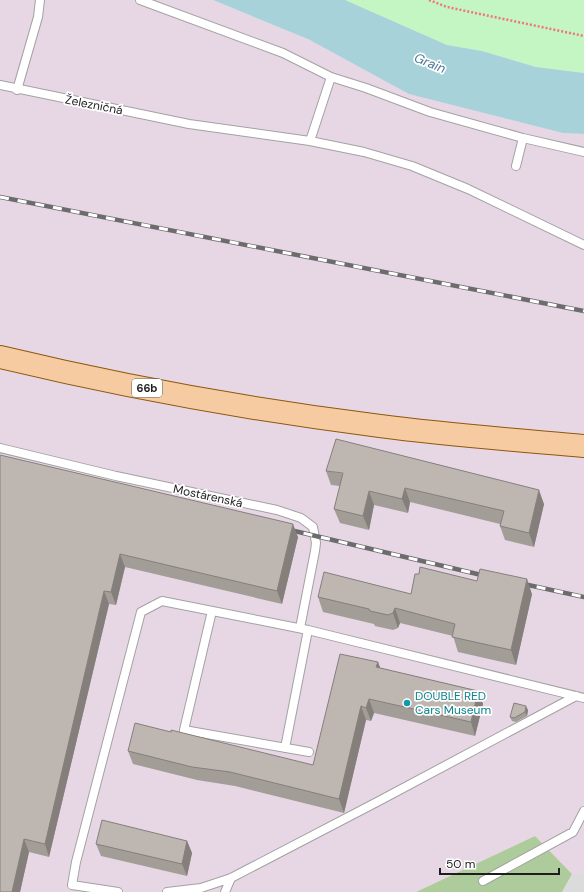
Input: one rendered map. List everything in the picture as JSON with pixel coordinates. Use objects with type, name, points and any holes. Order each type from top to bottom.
[{"type":"main road","name":"66b","points":[[0,358],[113,382],[303,415],[380,426],[584,446]]},
{"type":"lane","points":[[17,90],[38,17],[40,0]]},
{"type":"lane","points":[[140,0],[283,53],[331,77],[366,88],[430,112],[523,138],[584,152]]},
{"type":"lane","points":[[310,141],[331,77]]},
{"type":"lane","name":"Železničná","points":[[0,86],[188,124],[310,141],[364,152],[412,166],[474,192],[584,245]]},
{"type":"lane","points":[[516,166],[523,138]]},
{"type":"lane","name":"Mostárenská","points":[[0,448],[116,476],[277,510],[301,518],[313,527],[316,543],[315,551],[285,748]]},
{"type":"lane","points":[[118,892],[72,885],[76,862],[141,612],[162,601],[304,629],[580,697]]},
{"type":"lane","points":[[212,611],[184,730],[309,752]]},
{"type":"lane","points":[[167,892],[201,888],[231,878],[580,697]]},
{"type":"lane","points":[[483,881],[573,832],[584,811]]},
{"type":"lane","points":[[226,892],[231,878]]},
{"type":"path","points":[[429,0],[447,7],[584,36]]},
{"type":"shaded area","points":[[0,0],[213,0],[310,40],[563,133],[584,134],[584,873],[572,874],[535,836],[416,892],[0,892]]},
{"type":"shaded area","points":[[584,873],[584,892],[562,892],[572,874]]},
{"type":"green space","points":[[345,0],[584,0],[584,73],[536,67],[482,51],[447,45]]},
{"type":"green space","points":[[535,836],[572,874],[562,892],[416,892]]},
{"type":"water","name":"Grain","points":[[213,0],[345,0],[447,45],[482,51],[536,67],[584,73],[584,134],[563,133],[409,94],[310,40]]},
{"type":"building","points":[[336,439],[539,490],[529,533],[500,526],[504,511],[405,488],[402,499],[369,491],[363,516],[334,509],[343,473],[326,471]]},
{"type":"building","points":[[0,455],[293,524],[277,591],[120,554],[111,592],[104,591],[45,844],[24,839],[12,892],[0,892]]},
{"type":"building","points":[[420,567],[477,581],[480,569],[527,579],[511,650],[452,637],[455,624],[395,608],[393,613],[388,615],[318,597],[324,572],[411,594],[415,574],[419,574]]},
{"type":"building","points":[[340,654],[378,662],[376,667],[478,691],[471,722],[369,699],[366,708],[361,706],[339,799],[230,772],[192,767],[128,751],[135,723],[171,732],[171,730],[313,765]]},
{"type":"building","points":[[514,703],[526,706],[525,712],[514,718],[510,717]]},
{"type":"building","points":[[102,820],[187,841],[182,864],[96,844]]},
{"type":"railway","points":[[0,197],[584,311]]},
{"type":"railway","points":[[286,529],[490,577]]},
{"type":"railway","points":[[519,583],[584,597]]},
{"type":"place","name":"DOUBLE RED Cars Museum","points":[[407,703]]}]
